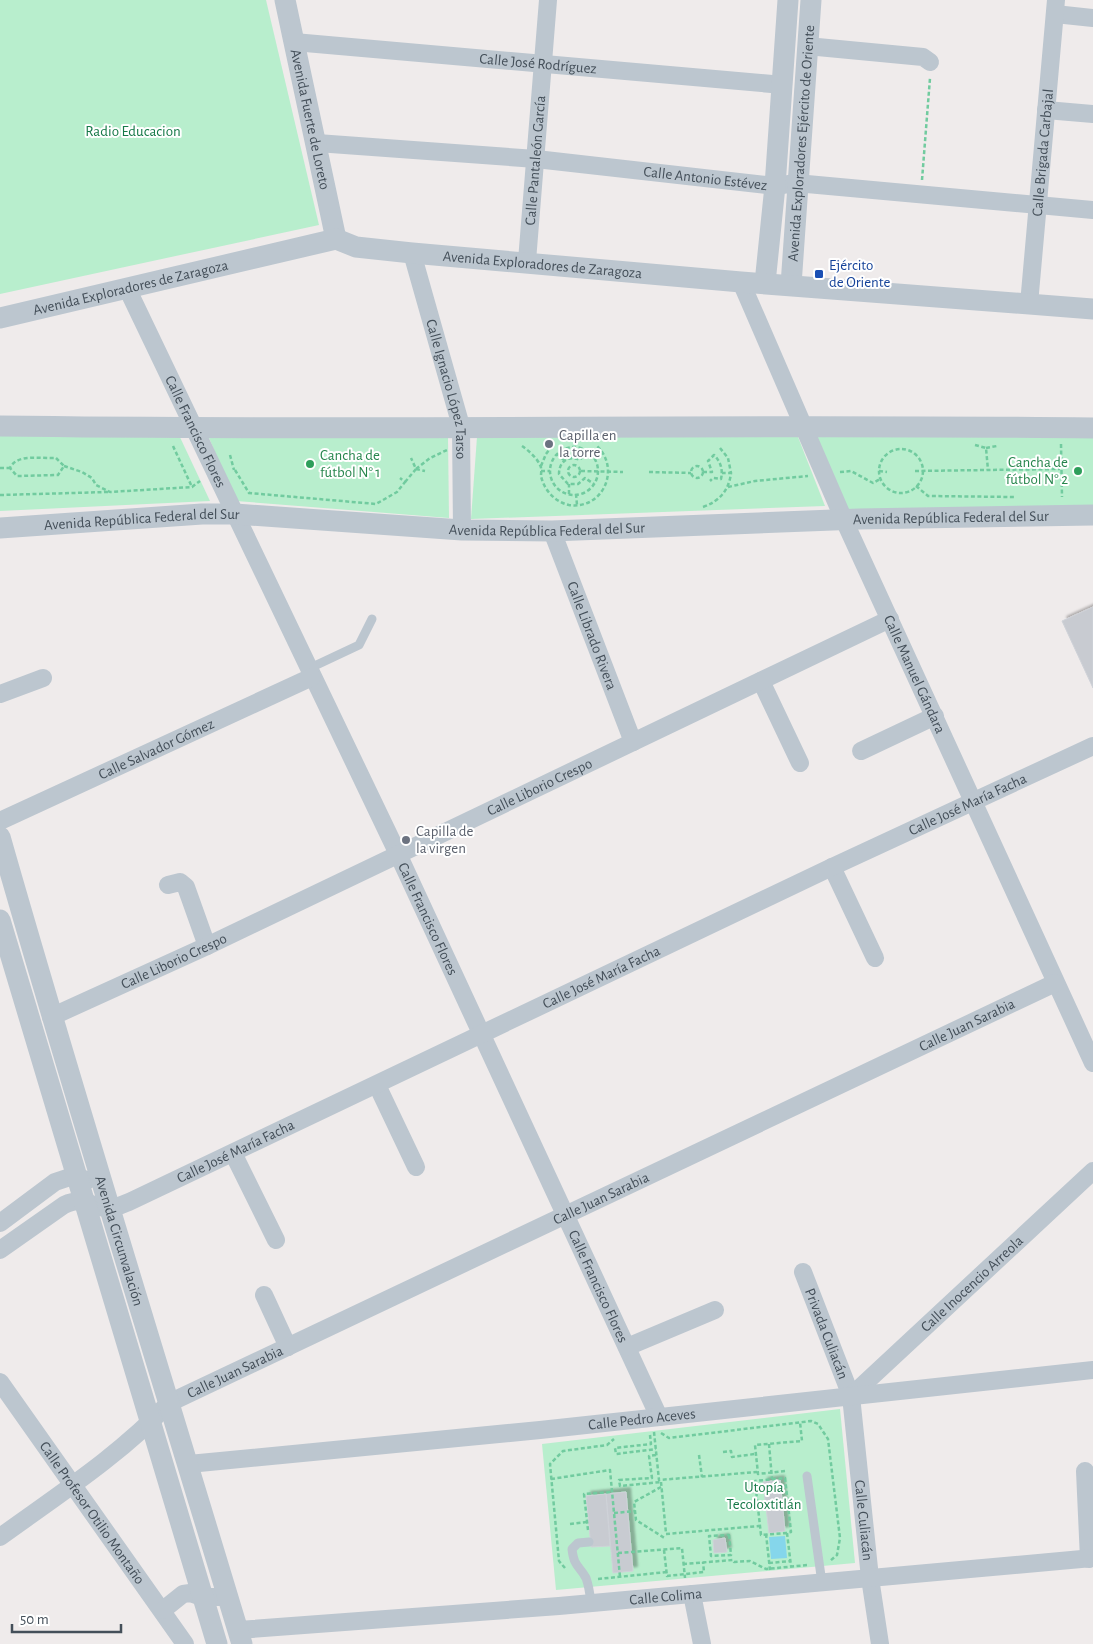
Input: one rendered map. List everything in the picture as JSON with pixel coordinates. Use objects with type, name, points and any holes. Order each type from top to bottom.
[{"type":"street","name":"Avenida Fuerte de Loreto","points":[[285,0],[336,239]]},
{"type":"street","name":"Calle Pantaleón García","points":[[527,262],[548,0]]},
{"type":"street","name":"Avenida Exploradores Ejército de Oriente","points":[[765,283],[775,186],[788,0]]},
{"type":"street","name":"Avenida Exploradores Ejército de Oriente","points":[[791,285],[796,183],[811,0]]},
{"type":"street","points":[[1056,7],[1093,18]]},
{"type":"street","name":"Calle Brigada Carbajal","points":[[1029,304],[1056,7]]},
{"type":"street","name":"Calle José Rodríguez","points":[[294,42],[783,85]]},
{"type":"street","points":[[807,46],[923,57],[930,62]]},
{"type":"street","points":[[1046,110],[1093,114]]},
{"type":"street","name":"Calle Antonio Estévez","points":[[317,143],[536,159],[775,186],[796,183],[1093,210]]},
{"type":"street","name":"Avenida Exploradores de Zaragoza","points":[[0,318],[336,239],[356,247],[412,253],[741,282],[1093,309]]},
{"type":"street","name":"Calle Ignacio López Tarso","points":[[412,253],[461,426],[462,530]]},
{"type":"street","name":"Calle Manuel Gándara","points":[[741,282],[806,427],[844,520],[1093,1063]]},
{"type":"street","name":"Calle Francisco Flores","points":[[126,288],[483,1034],[659,1417]]},
{"type":"street","points":[[0,426],[193,428],[461,426],[1093,428]]},
{"type":"street","name":"Avenida República Federal del Sur","points":[[0,528],[84,521],[235,514],[462,530],[552,531],[844,520],[1093,515]]},
{"type":"street","name":"Calle Librado Rivera","points":[[552,531],[633,742]]},
{"type":"street","name":"Calle Liborio Crespo","points":[[52,1016],[207,946],[890,618]]},
{"type":"street","name":"Calle Salvador Gómez","points":[[0,820],[310,673]]},
{"type":"street","points":[[0,694],[44,678]]},
{"type":"street","points":[[761,681],[800,764]]},
{"type":"street","points":[[860,751],[935,716]]},
{"type":"street","name":"Calle José María Facha","points":[[109,1208],[129,1202],[832,866],[1093,746]]},
{"type":"street","name":"Avenida Circunvalación","points":[[0,837],[101,1183],[189,1464],[240,1637]]},
{"type":"street","points":[[832,866],[875,958]]},
{"type":"street","points":[[168,885],[180,882],[186,887],[207,946]]},
{"type":"street","points":[[0,916],[18,902]]},
{"type":"street","name":"Avenida Circunvalación","points":[[0,920],[217,1644]]},
{"type":"street","name":"Calle Juan Sarabia","points":[[0,1537],[73,1484],[151,1422],[169,1403],[1055,983]]},
{"type":"street","points":[[377,1085],[416,1167]]},
{"type":"street","points":[[233,1153],[276,1240]]},
{"type":"street","name":"Calle Inocencio Arreola","points":[[852,1396],[1093,1171]]},
{"type":"street","points":[[0,1222],[55,1182],[70,1177],[101,1183]]},
{"type":"street","points":[[0,1250],[64,1205],[75,1200],[84,1200],[109,1208]]},
{"type":"street","name":"Privada Culiacán","points":[[803,1272],[852,1396]]},
{"type":"street","points":[[264,1294],[288,1347]]},
{"type":"street","points":[[627,1347],[715,1310]]},
{"type":"street","name":"Calle Pedro Aceves","points":[[189,1464],[659,1417],[1093,1370]]},
{"type":"street","name":"Calle Profesor Otilio Montaño","points":[[0,1382],[163,1610],[185,1644]]},
{"type":"street","name":"Calle Culiacán","points":[[852,1396],[870,1578],[880,1644]]},
{"type":"street","points":[[1085,1471],[1091,1558]]},
{"type":"street","name":"Calle Colima","points":[[240,1637],[1091,1558]]},
{"type":"street","points":[[163,1610],[183,1594],[190,1593],[202,1597],[227,1597]]},
{"type":"street","points":[[689,1594],[702,1644]]},
{"type":"lane","points":[[310,673],[359,645],[372,619]]},
{"type":"lane","points":[[807,1476],[822,1583]]},
{"type":"lane","points":[[589,1542],[578,1543],[572,1549],[573,1562],[585,1577],[591,1603]]},
{"type":"path","points":[[921,194],[930,62]]},
{"type":"path","points":[[969,428],[972,443],[986,448],[988,470]]},
{"type":"path","points":[[1054,497],[1063,498],[1061,440]]},
{"type":"path","points":[[558,442],[546,454],[541,466],[544,487],[551,495],[564,504],[577,505],[590,502],[598,496],[605,488],[609,472],[605,455],[592,442]]},
{"type":"path","points":[[516,445],[529,452],[541,466]]},
{"type":"path","points":[[570,447],[587,450],[595,458],[598,472],[594,484],[587,491],[569,494],[556,486],[550,471],[551,464],[557,454],[570,447]]},
{"type":"path","points":[[700,508],[714,502],[728,487],[731,473],[728,458],[720,448]]},
{"type":"path","points":[[230,454],[235,470],[249,493],[376,504],[396,492],[416,469],[430,458],[448,449]]},
{"type":"path","points":[[900,449],[916,456],[922,471],[921,479],[916,486],[909,491],[897,493],[886,487],[880,479],[879,471],[884,457],[892,451],[900,449]]},
{"type":"path","points":[[564,460],[574,458],[580,460],[587,450]]},
{"type":"path","points":[[557,454],[564,460]]},
{"type":"path","points":[[714,455],[720,462],[721,479],[711,480],[712,472],[708,461],[714,455]]},
{"type":"path","points":[[10,468],[13,462],[19,459],[56,458],[64,466],[82,472],[92,478],[96,485],[110,492]]},
{"type":"path","points":[[411,458],[416,469]]},
{"type":"path","points":[[564,460],[559,472],[562,480],[569,484],[578,484],[584,478],[594,484]]},
{"type":"path","points":[[179,462],[192,487]]},
{"type":"path","points":[[559,472],[568,471],[574,465],[579,467],[581,471]]},
{"type":"path","points":[[0,468],[10,468],[17,476],[58,475],[64,466]]},
{"type":"path","points":[[691,472],[696,466],[702,468],[703,472]]},
{"type":"path","points":[[416,469],[425,471]]},
{"type":"path","points":[[230,470],[235,470]]},
{"type":"path","points":[[914,471],[1061,470]]},
{"type":"path","points":[[541,471],[550,471]]},
{"type":"path","points":[[568,471],[571,476],[575,477],[581,471],[623,472]]},
{"type":"path","points":[[836,472],[851,471],[873,483],[880,479]]},
{"type":"path","points":[[879,471],[887,472]]},
{"type":"path","points":[[649,472],[691,472]]},
{"type":"path","points":[[691,472],[693,477],[698,478],[703,472]]},
{"type":"path","points":[[703,472],[712,472]]},
{"type":"path","points":[[722,472],[731,473]]},
{"type":"path","points":[[728,487],[755,481],[813,475]]},
{"type":"path","points":[[400,478],[405,482]]},
{"type":"path","points":[[556,486],[562,480]]},
{"type":"path","points":[[0,495],[110,492],[192,487],[200,481]]},
{"type":"path","points":[[569,484],[569,494]]},
{"type":"path","points":[[916,486],[928,496],[1016,497]]},
{"type":"path","points":[[576,494],[577,505]]},
{"type":"path","points":[[755,1481],[786,1478],[791,1532],[761,1535],[755,1481],[754,1445],[802,1441],[799,1414]]},
{"type":"path","points":[[641,1436],[662,1433],[669,1438],[811,1421],[818,1424],[828,1439],[840,1538],[839,1547],[833,1559],[819,1564],[770,1570],[750,1561],[683,1564]]},
{"type":"path","points":[[650,1435],[651,1444],[615,1448],[616,1454],[656,1449]]},
{"type":"path","points":[[622,1438],[612,1439],[607,1445],[563,1451],[550,1464],[559,1561],[563,1567],[591,1580],[667,1572]]},
{"type":"path","points":[[655,1440],[666,1534],[667,1576],[704,1572],[703,1562]]},
{"type":"path","points":[[769,1444],[772,1479]]},
{"type":"path","points":[[723,1452],[732,1451],[732,1457],[755,1454]]},
{"type":"path","points":[[699,1455],[702,1477]]},
{"type":"path","points":[[656,1456],[649,1456],[652,1478],[619,1480],[620,1486],[756,1472],[758,1474],[784,1471]]},
{"type":"path","points":[[551,1478],[610,1470],[620,1577]]},
{"type":"path","points":[[714,1476],[714,1481]]},
{"type":"path","points":[[661,1487],[634,1502],[636,1520],[666,1539]]},
{"type":"path","points":[[589,1542],[584,1494],[612,1492]]},
{"type":"path","points":[[614,1513],[635,1511]]},
{"type":"path","points":[[570,1524],[587,1522]]},
{"type":"path","points":[[666,1534],[718,1528],[760,1526]]},
{"type":"path","points":[[718,1528],[719,1536]]},
{"type":"path","points":[[787,1533],[791,1568]]},
{"type":"path","points":[[766,1534],[770,1570]]},
{"type":"path","points":[[729,1535],[730,1555],[720,1556],[711,1556],[709,1536],[729,1535]]},
{"type":"path","points":[[618,1553],[682,1548],[689,1594]]},
{"type":"path","points":[[720,1556],[721,1561]]},
{"type":"path","points":[[769,1563],[790,1561]]},
{"type":"green space","name":"Radio Educacion","points":[[0,0],[266,0],[319,225],[0,294]]},
{"type":"green space","points":[[0,431],[178,433],[210,501],[0,511]]},
{"type":"green space","points":[[206,431],[448,437],[449,518],[236,501]]},
{"type":"green space","points":[[815,435],[1093,436],[1093,511],[845,511]]},
{"type":"green space","points":[[477,437],[798,437],[825,506],[471,519]]},
{"type":"green space","name":"Utopía Tecoloxtitlán","points":[[840,1409],[855,1563],[556,1590],[542,1444]]},
{"type":"water","points":[[785,1536],[787,1558],[771,1559],[769,1537]]},
{"type":"building","points":[[1093,607],[1093,688],[1062,621]]},
{"type":"building","points":[[780,1480],[785,1531],[769,1533],[763,1482]]},
{"type":"building","points":[[626,1492],[633,1571],[613,1573],[606,1494]]},
{"type":"building","points":[[606,1494],[610,1546],[591,1547],[586,1496]]},
{"type":"building","points":[[725,1538],[727,1552],[714,1553],[713,1540]]},
{"type":"place","name":"Ejército de Oriente","points":[[819,274]]},
{"type":"place","name":"Capilla en la torre","points":[[549,444]]},
{"type":"place","name":"Cancha de fútbol N° 1","points":[[310,464]]},
{"type":"place","name":"Cancha de fútbol N° 2","points":[[1078,471]]},
{"type":"place","name":"Capilla de la virgen","points":[[406,840]]}]
